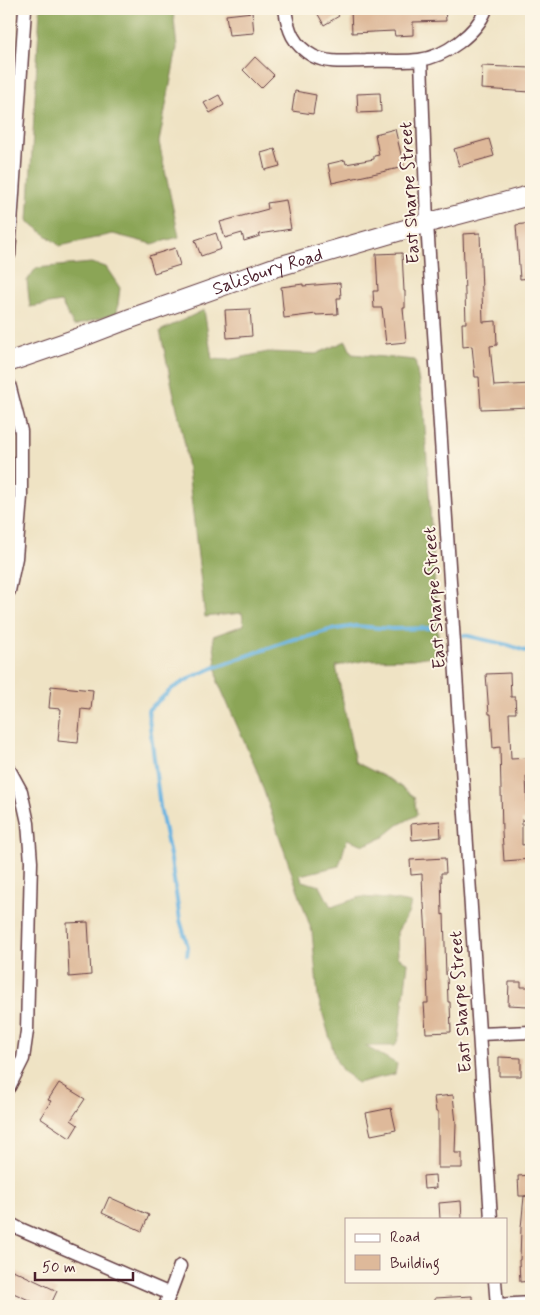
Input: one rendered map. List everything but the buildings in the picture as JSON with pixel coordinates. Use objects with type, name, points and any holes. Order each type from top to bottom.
[{"type":"street","points":[[9,255],[10,188],[25,9]]},
{"type":"street","points":[[285,9],[288,28],[298,45],[314,56],[332,61],[421,60],[446,51],[468,36],[484,15],[486,9]]},
{"type":"street","name":"East Sharpe Street","points":[[421,60],[427,223],[491,1218]]},
{"type":"street","name":"Salisbury Road","points":[[9,362],[273,268],[531,195]]},
{"type":"street","points":[[9,384],[21,431],[20,497],[16,558],[9,591]]},
{"type":"street","points":[[9,769],[21,791],[28,823],[31,862],[27,1031],[23,1059],[9,1087]]},
{"type":"street","points":[[480,1034],[531,1032]]},
{"type":"street","points":[[9,1223],[167,1300],[180,1266]]},
{"type":"street","points":[[495,1282],[497,1305],[531,1303]]},
{"type":"green space","points":[[40,9],[173,9],[177,48],[159,142],[179,237],[152,244],[113,234],[60,246],[28,221]]},
{"type":"green space","points":[[91,263],[106,267],[120,288],[117,313],[74,326],[61,302],[30,307],[27,281],[36,268]]},
{"type":"green space","points":[[204,310],[212,359],[228,360],[268,352],[316,354],[346,341],[352,354],[415,360],[424,411],[439,655],[413,659],[368,660],[336,666],[355,762],[393,781],[414,797],[417,815],[398,825],[382,838],[364,845],[347,839],[339,866],[300,875],[302,881],[320,886],[331,907],[361,897],[411,903],[408,914],[397,932],[398,957],[408,963],[399,1037],[395,1046],[365,1046],[397,1064],[395,1074],[357,1083],[342,1070],[336,1060],[318,997],[312,932],[257,771],[218,682],[213,636],[244,625],[242,613],[205,617],[185,445],[160,331]]},
{"type":"waterway","points":[[187,955],[188,947],[180,920],[171,860],[160,807],[148,710],[173,688],[192,677],[294,639],[356,626],[393,629],[433,628]]},
{"type":"waterway","points":[[464,635],[508,645],[531,653]]}]
